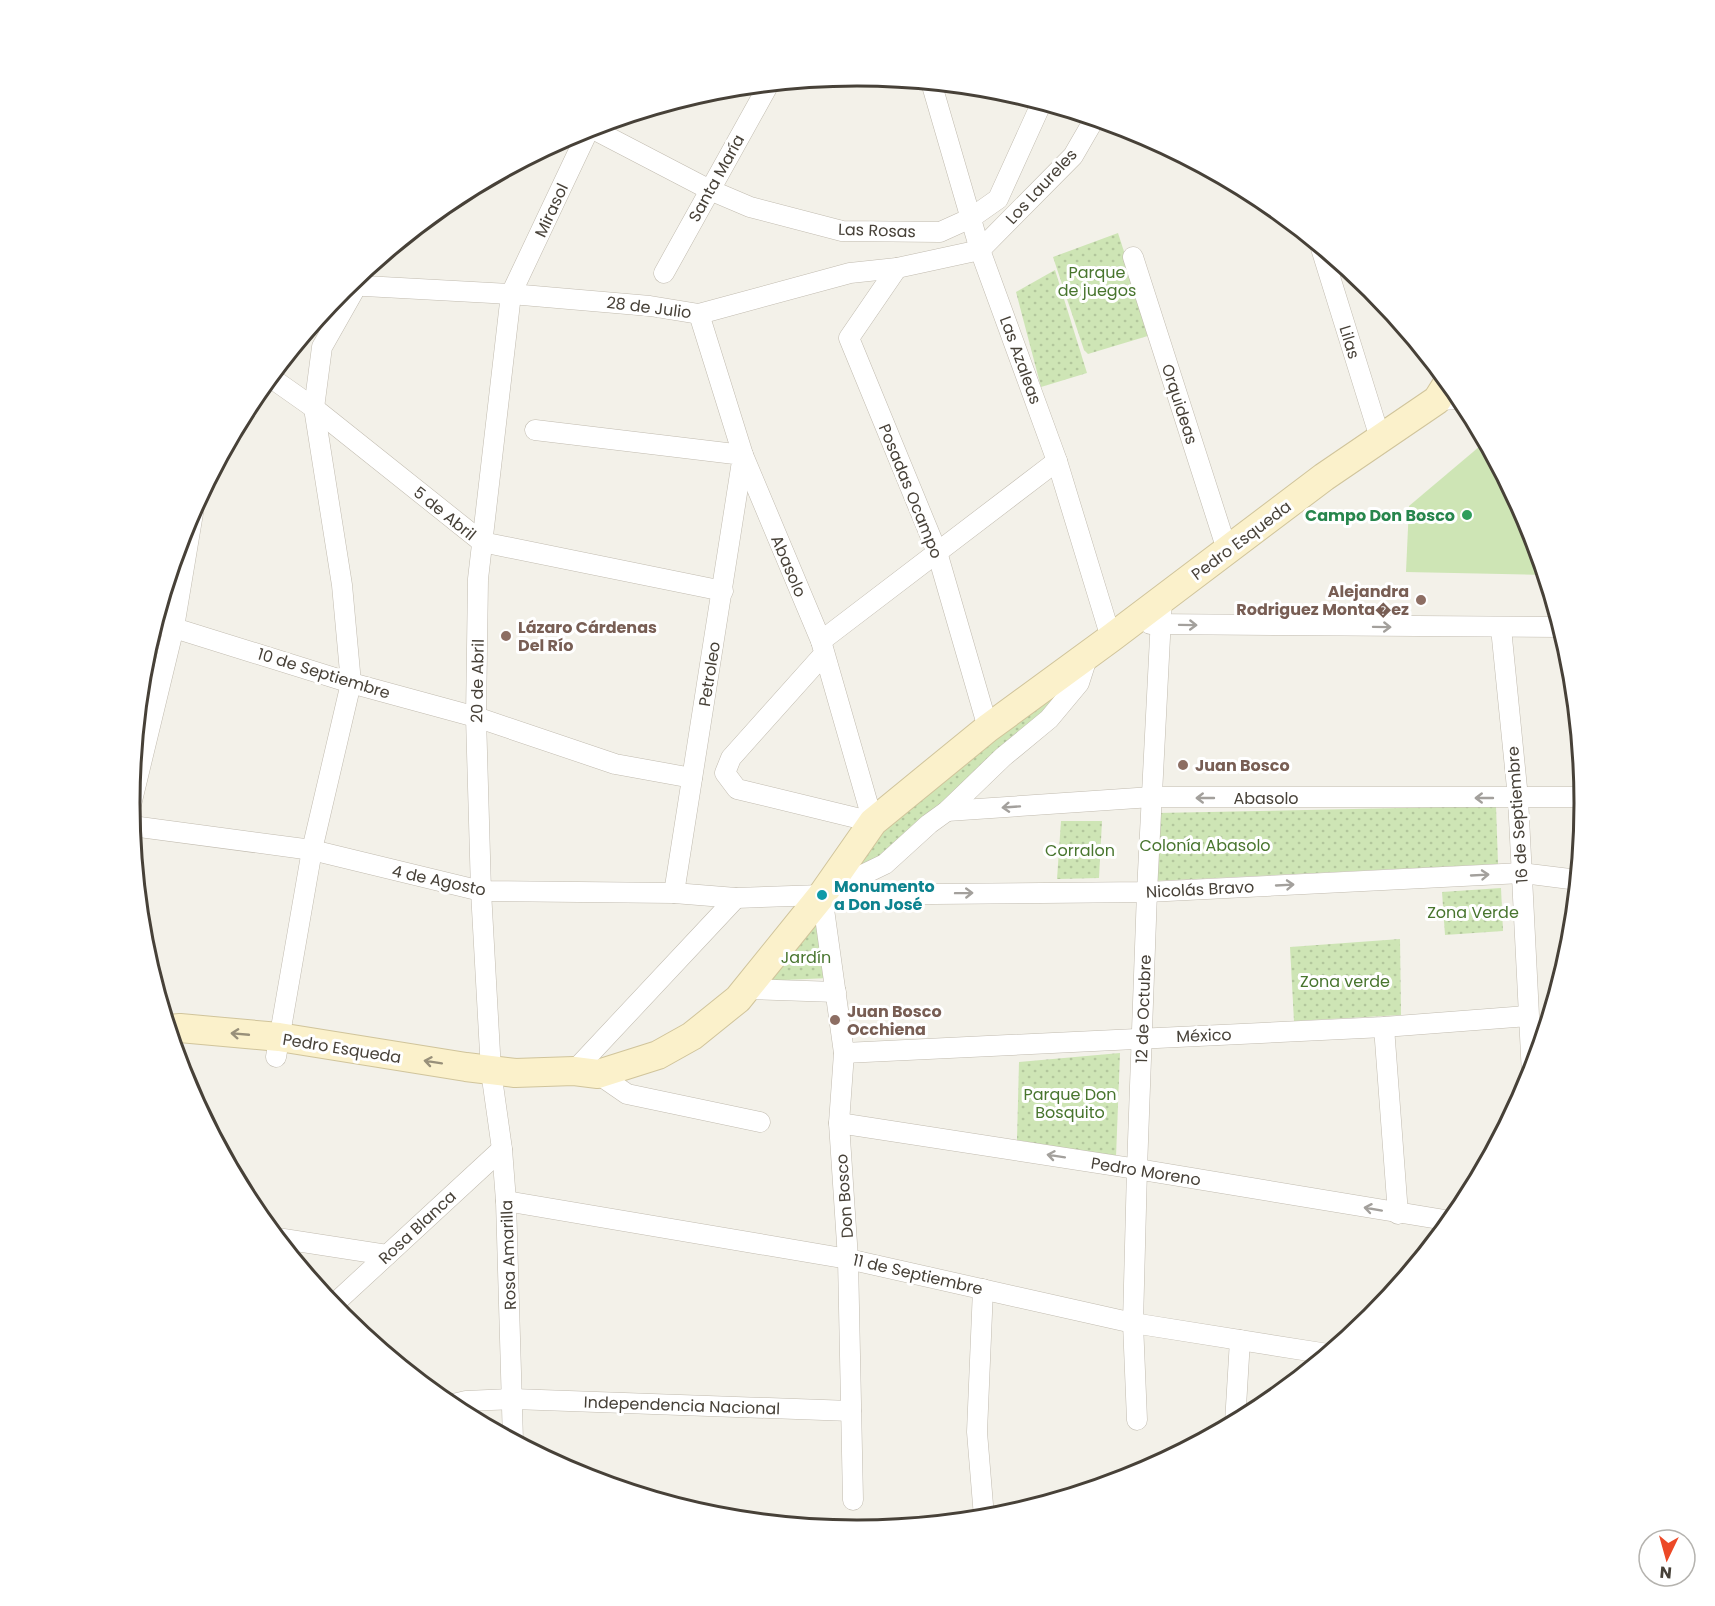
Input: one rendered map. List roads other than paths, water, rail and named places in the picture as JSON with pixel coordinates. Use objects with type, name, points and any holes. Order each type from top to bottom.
[{"type":"street","name":"Las Azaleas","points":[[933,90],[980,250],[1058,461],[1109,639]]},
{"type":"street","name":"Santa María","points":[[664,273],[765,92]]},
{"type":"street","name":"Las Rosas","points":[[602,133],[710,190],[750,207],[842,231],[940,232],[971,218],[998,199],[1038,109]]},
{"type":"street","name":"Los Laureles","points":[[980,250],[1073,156],[1091,125]]},
{"type":"street","name":"Mirasol","points":[[511,294],[584,140]]},
{"type":"street","name":"28 de Julio","points":[[360,286],[511,294],[650,306],[699,314],[850,273],[897,268],[980,250]]},
{"type":"street","name":"Orquideas","points":[[1133,257],[1227,550]]},
{"type":"street","name":"Lilas","points":[[1324,258],[1380,438]]},
{"type":"street","name":"Posadas Ocampo","points":[[897,268],[849,338],[937,552],[988,728]]},
{"type":"street","name":"20 de Abril","points":[[500,1076],[481,891],[476,717],[478,579],[511,294]]},
{"type":"street","points":[[278,1047],[312,850],[351,683],[342,585],[314,408],[322,347],[342,304]]},
{"type":"street","name":"Abasolo","points":[[699,314],[743,455],[823,648],[873,822]]},
{"type":"street","name":"5 de Abril","points":[[277,382],[314,408],[482,542],[723,591]]},
{"type":"street","name":"Pedro Esqueda","points":[[176,1028],[455,1084],[500,1076],[586,1072],[658,1055],[692,1036],[738,999],[822,895],[873,822],[988,728],[1109,639],[1161,611],[1227,550],[1324,477],[1447,395]]},
{"type":"street","points":[[534,430],[743,455]]},
{"type":"street","name":"Petroleo","points":[[674,893],[743,455]]},
{"type":"street","points":[[873,822],[737,789],[725,773],[731,758],[823,648],[937,552],[1058,461]]},
{"type":"street","points":[[144,733],[173,588]]},
{"type":"street","points":[[1161,611],[1501,628],[1553,627]]},
{"type":"street","name":"12 de Octubre","points":[[1137,1420],[1133,1323],[1137,1169],[1147,892],[1161,611]]},
{"type":"street","name":"10 de Septiembre","points":[[164,624],[351,683],[476,717],[615,764],[692,778]]},
{"type":"street","name":"16 de Septiembre","points":[[1501,628],[1518,798],[1530,1051]]},
{"type":"street","name":"Pedro Esqueda","points":[[822,895],[885,864],[929,824],[947,811],[1004,757],[1049,719],[1109,639]]},
{"type":"street","name":"Abasolo","points":[[947,811],[1152,798],[1575,797]]},
{"type":"street","name":"4 de Agosto","points":[[141,827],[312,850],[481,891],[674,893],[736,898],[822,895]]},
{"type":"street","name":"Nicolás Bravo","points":[[822,895],[1147,892],[1522,873],[1571,879]]},
{"type":"street","name":"Don Bosco","points":[[822,895],[844,1053],[839,1123],[848,1258],[854,1500]]},
{"type":"street","points":[[736,898],[586,1072],[627,1094],[760,1122]]},
{"type":"street","points":[[746,989],[836,992]]},
{"type":"street","name":"México","points":[[844,1053],[1384,1027],[1528,1016]]},
{"type":"street","points":[[1384,1027],[1398,1214]]},
{"type":"street","name":"Pedro Esqueda","points":[[183,1048],[278,1047]]},
{"type":"street","name":"Rosa Amarilla","points":[[500,1076],[513,1432]]},
{"type":"street","name":"Pedro Moreno","points":[[839,1123],[1137,1169],[1441,1220]]},
{"type":"street","name":"Rosa Blanca","points":[[340,1299],[502,1149]]},
{"type":"street","name":"11 de Septiembre","points":[[506,1201],[848,1258],[1133,1323],[1318,1352]]},
{"type":"street","points":[[288,1240],[387,1255]]},
{"type":"street","points":[[983,1289],[977,1432],[983,1509]]},
{"type":"street","points":[[1236,1412],[1240,1340]]},
{"type":"street","name":"Independencia Nacional","points":[[462,1402],[513,1399],[851,1411]]},
{"type":"place","name":"Campo Don Bosco","points":[[1467,515]]},
{"type":"place","name":"Alejandra Rodriguez Monta�ez","points":[[1421,600]]},
{"type":"place","name":"Lázaro Cárdenas Del Río","points":[[506,636]]},
{"type":"place","name":"Juan Bosco","points":[[1183,765]]},
{"type":"place","name":"Monumento a Don José","points":[[822,895]]},
{"type":"place","name":"Juan Bosco Occhiena","points":[[835,1020]]},
{"type":"park label","name":"Parque de juegos","points":[[1097,281]]},
{"type":"park label","name":"Colonía Abasolo","points":[[1205,845]]},
{"type":"park label","name":"Corralon","points":[[1080,850]]},
{"type":"park label","name":"Zona Verde","points":[[1473,912]]},
{"type":"park label","name":"Jardín","points":[[806,957]]},
{"type":"park label","name":"Zona verde","points":[[1345,981]]},
{"type":"park label","name":"Parque Don Bosquito","points":[[1070,1103]]}]
